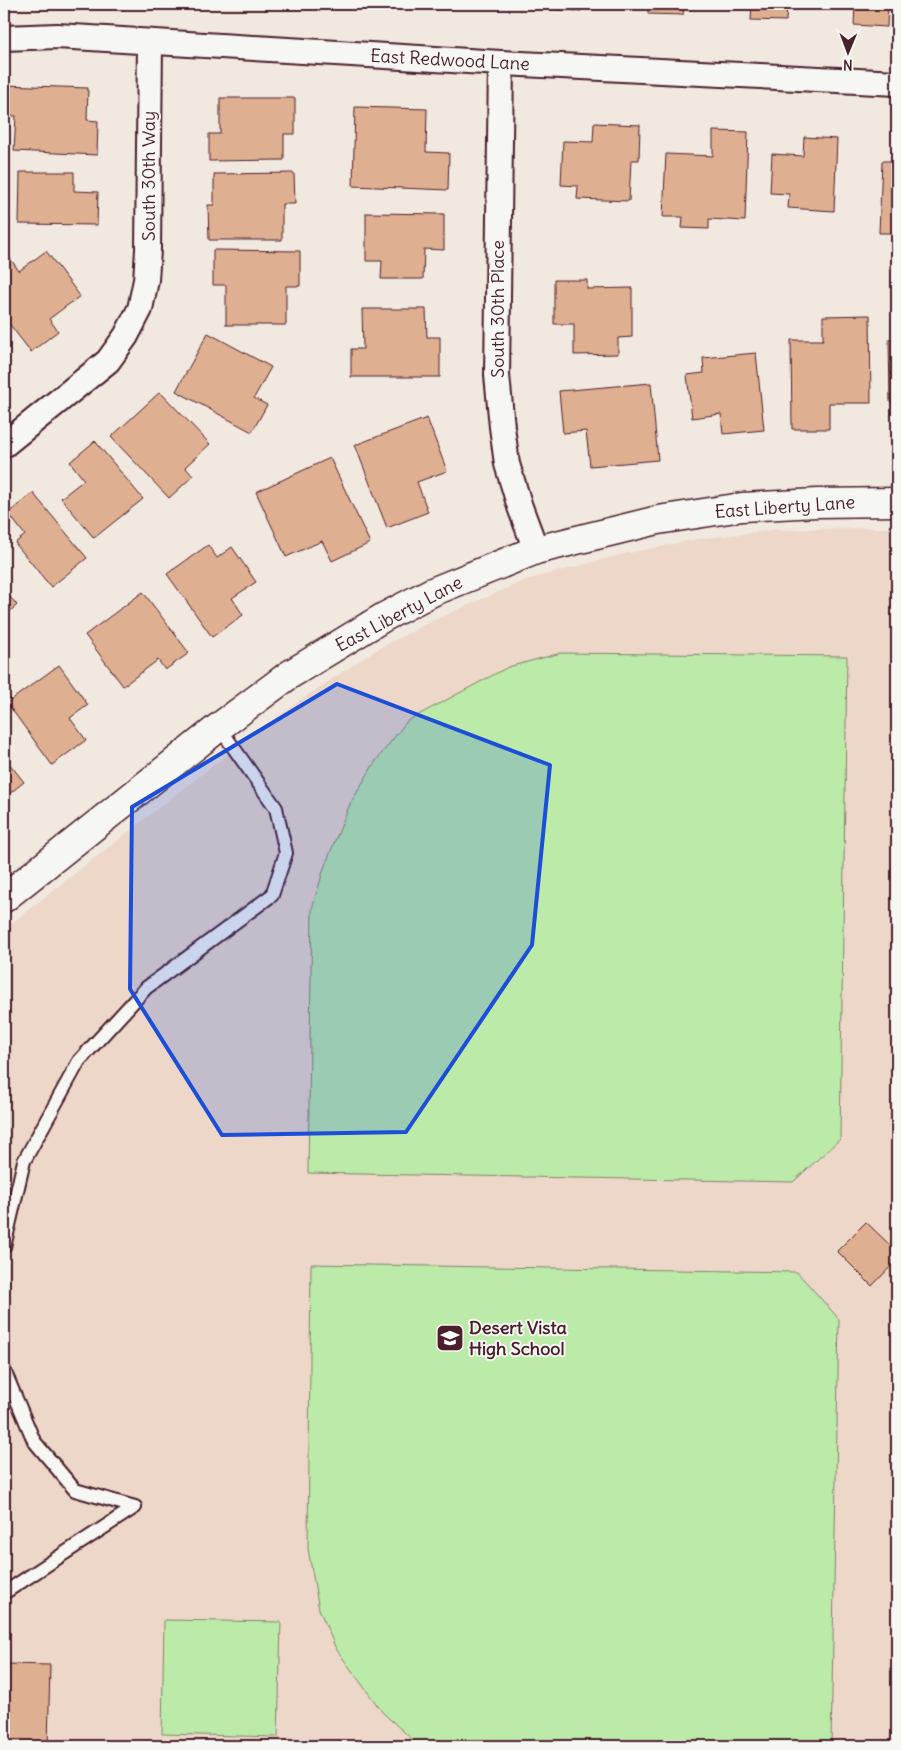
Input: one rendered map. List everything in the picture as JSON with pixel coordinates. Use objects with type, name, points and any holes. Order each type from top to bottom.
[{"type":"street","name":"East Redwood Lane","points":[[4,38],[57,36],[501,63],[897,83]]},
{"type":"street","name":"South 30th Way","points":[[4,445],[108,361],[126,336],[140,309],[146,280],[148,250],[150,42]]},
{"type":"street","name":"South 30th Place","points":[[501,63],[497,375],[507,464],[536,550]]},
{"type":"street","name":"East Liberty Lane","points":[[4,898],[219,726],[288,675],[384,617],[432,592],[536,550],[658,520],[742,507],[817,503],[897,502]]},
{"type":"lane","points":[[4,1246],[24,1161],[79,1061],[146,988],[272,895],[286,853],[276,808],[219,726]]},
{"type":"lane","points":[[4,1370],[34,1441],[75,1490],[135,1507],[4,1593]]},
{"type":"highlighted area","points":[[337,684],[550,765],[532,945],[406,1132],[222,1135],[130,989],[132,807]]},
{"type":"shaded area","name":"Desert Vista High School","points":[[897,528],[897,1746],[4,1746],[4,929],[299,701],[376,650],[430,622],[526,580],[624,554],[698,539],[774,530]]},
{"type":"green space","points":[[561,653],[847,656],[840,1139],[793,1182],[308,1173],[312,909],[324,868],[350,804],[375,762],[407,721],[508,667]]},
{"type":"green space","points":[[311,1264],[797,1272],[839,1319],[831,1746],[423,1746],[413,1740],[383,1713],[336,1649],[319,1609],[308,1549]]},
{"type":"green space","points":[[164,1620],[281,1622],[278,1737],[162,1734]]},
{"type":"building","points":[[545,4],[582,4],[581,11],[545,9]]},
{"type":"building","points":[[648,4],[684,4],[683,15],[648,14]]},
{"type":"building","points":[[752,4],[787,4],[786,21],[751,20]]},
{"type":"building","points":[[855,4],[888,4],[887,27],[854,25]]},
{"type":"building","points":[[4,85],[88,88],[87,120],[98,121],[97,155],[14,151],[16,116],[4,116]]},
{"type":"building","points":[[220,98],[295,98],[295,134],[284,134],[284,160],[209,161],[209,134],[220,134]]},
{"type":"building","points":[[355,107],[427,109],[426,152],[449,153],[448,190],[353,186]]},
{"type":"building","points":[[594,123],[640,125],[639,160],[631,160],[629,201],[577,199],[578,186],[561,185],[563,141],[593,142]]},
{"type":"building","points":[[713,131],[748,132],[745,221],[709,219],[709,229],[682,228],[683,217],[663,217],[666,154],[713,156]]},
{"type":"building","points":[[804,137],[837,139],[834,211],[788,208],[789,194],[770,193],[772,154],[803,156]]},
{"type":"building","points":[[882,161],[897,161],[897,233],[879,233]]},
{"type":"building","points":[[20,172],[74,172],[74,191],[98,192],[97,225],[19,224]]},
{"type":"building","points":[[294,173],[295,204],[282,204],[282,240],[209,240],[208,205],[214,205],[214,174]]},
{"type":"building","points":[[366,213],[444,214],[444,250],[424,249],[423,279],[381,279],[382,261],[366,261]]},
{"type":"building","points":[[213,250],[300,251],[300,286],[286,286],[286,325],[226,325],[226,285],[213,285]]},
{"type":"building","points":[[46,251],[80,296],[49,319],[58,331],[31,352],[4,317],[4,261],[9,257],[19,271]]},
{"type":"building","points":[[554,280],[587,280],[587,289],[632,288],[632,337],[618,338],[618,354],[574,355],[574,324],[554,324]]},
{"type":"building","points":[[362,309],[426,309],[427,337],[440,337],[440,377],[351,377],[351,349],[363,349]]},
{"type":"building","points":[[870,315],[871,403],[829,403],[829,429],[792,429],[791,340],[823,340],[823,316]]},
{"type":"building","points":[[208,333],[271,367],[254,398],[267,405],[252,432],[176,391]]},
{"type":"building","points":[[889,339],[897,339],[897,402],[890,402]]},
{"type":"building","points":[[756,353],[764,430],[723,434],[721,414],[692,418],[687,375],[704,373],[703,358]]},
{"type":"building","points":[[651,383],[658,460],[590,466],[586,431],[563,433],[559,391]]},
{"type":"building","points":[[160,392],[210,444],[185,467],[193,476],[169,498],[111,437]]},
{"type":"building","points":[[427,418],[447,471],[417,482],[428,512],[387,528],[355,445]]},
{"type":"building","points":[[95,441],[143,499],[94,538],[61,498],[84,480],[70,462]]},
{"type":"building","points":[[330,458],[370,543],[332,561],[322,541],[286,557],[256,492]]},
{"type":"building","points":[[33,493],[87,558],[51,587],[15,543],[25,535],[8,513]]},
{"type":"building","points":[[208,545],[217,558],[232,547],[256,582],[232,598],[243,615],[212,637],[167,574]]},
{"type":"building","points":[[4,590],[17,605],[4,617]]},
{"type":"building","points":[[143,592],[189,653],[165,670],[158,660],[123,686],[85,635]]},
{"type":"building","points":[[59,665],[88,705],[70,718],[86,740],[52,765],[7,703]]},
{"type":"building","points":[[4,757],[24,782],[4,798]]},
{"type":"building","points":[[866,1222],[897,1252],[897,1260],[872,1286],[837,1251]]},
{"type":"building","points":[[4,1664],[50,1665],[48,1746],[4,1746]]},
{"type":"place","name":"Desert Vista High School","points":[[450,1338]]}]
